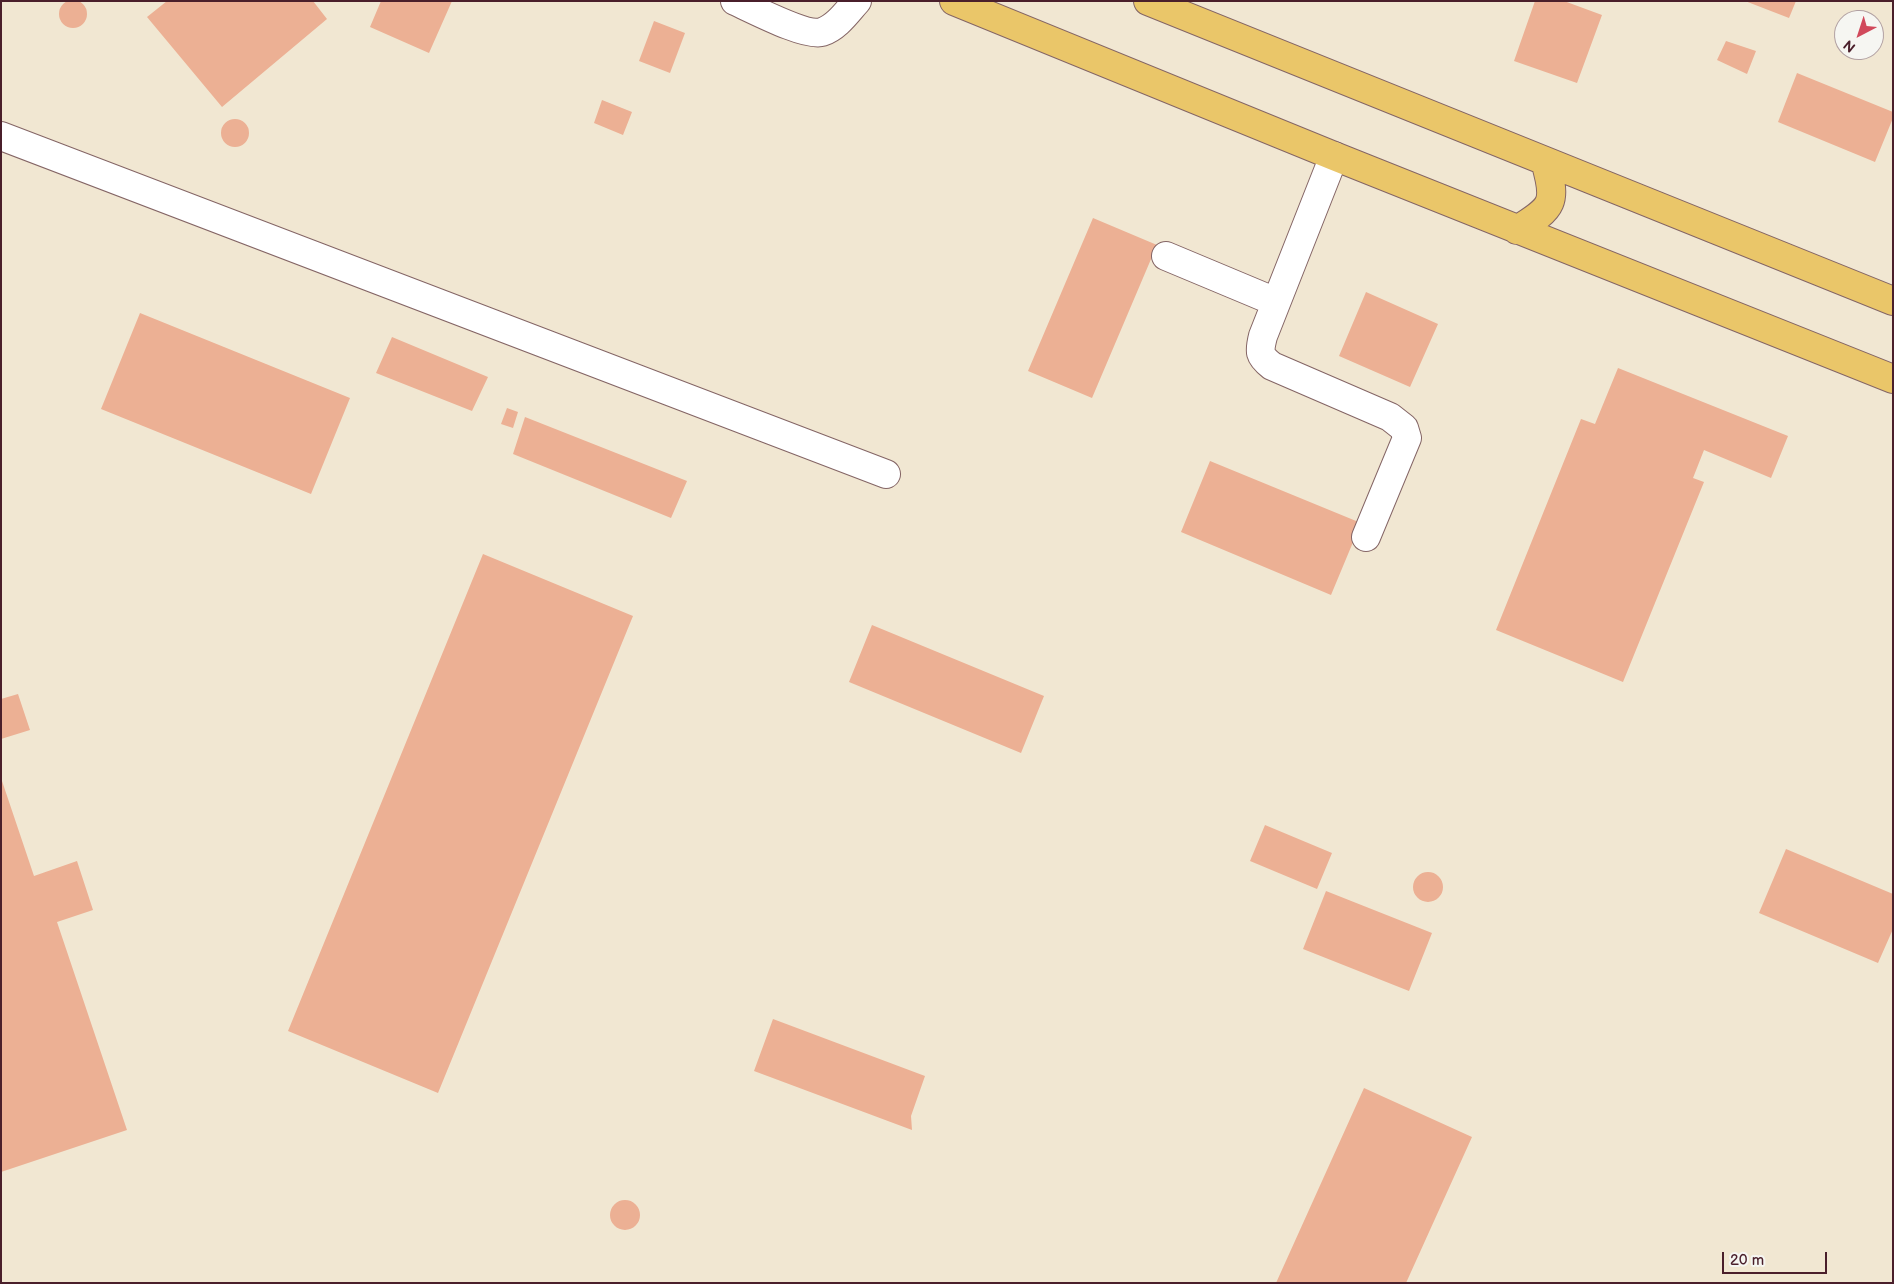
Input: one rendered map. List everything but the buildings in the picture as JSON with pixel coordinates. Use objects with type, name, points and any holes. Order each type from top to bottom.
[{"type":"main road","points":[[954,1],[1517,230],[1893,379]]},
{"type":"main road","points":[[1148,1],[1893,302]]},
{"type":"main road","points":[[1517,230],[1540,216],[1552,199],[1552,184],[1545,161]]},
{"type":"street","points":[[735,1],[806,32],[822,32],[836,24],[857,1]]},
{"type":"street","points":[[1,136],[886,474]]},
{"type":"street","points":[[1334,156],[1276,302],[1260,349],[1262,358],[1272,366],[1390,417],[1404,428],[1407,438],[1366,537]]},
{"type":"street","points":[[1166,256],[1276,302]]}]
